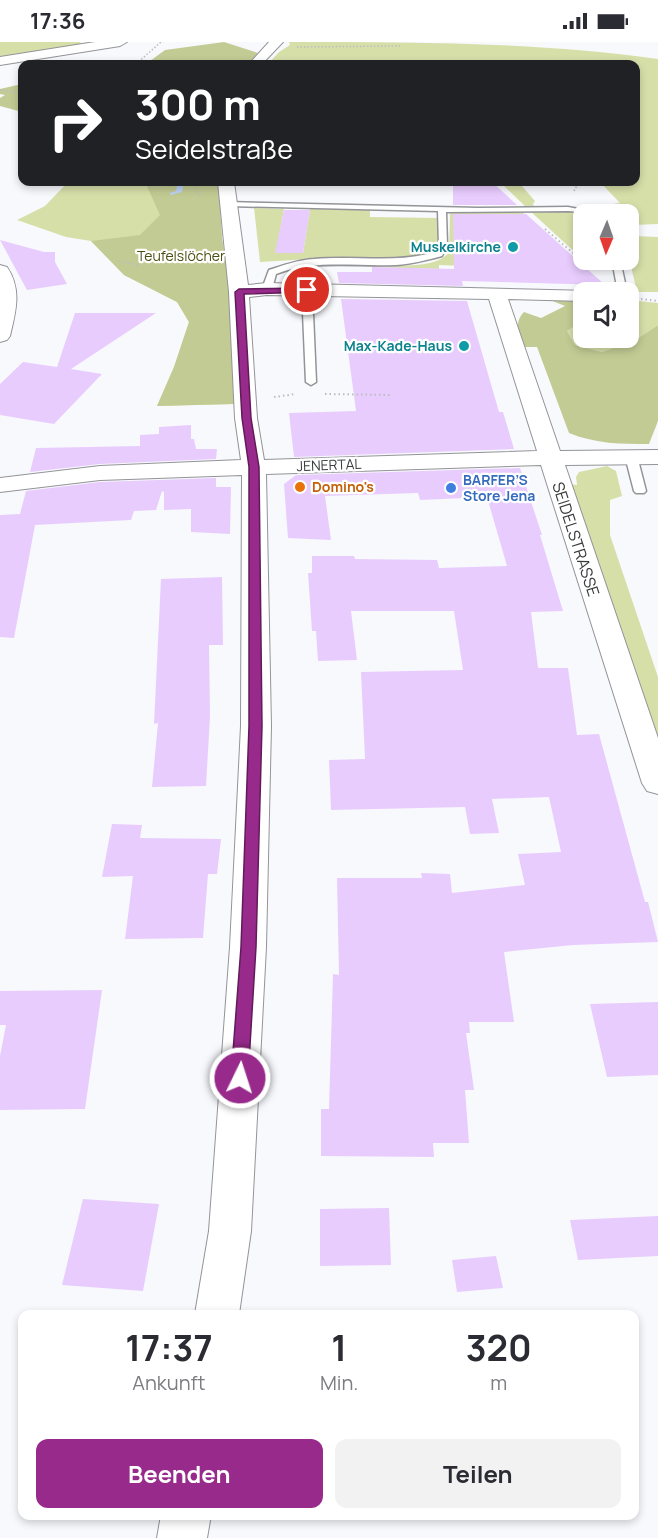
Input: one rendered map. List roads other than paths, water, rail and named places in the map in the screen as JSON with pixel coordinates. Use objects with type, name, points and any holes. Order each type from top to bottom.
[{"type":"street","points":[[0,62],[120,42]]},
{"type":"street","points":[[260,60],[281,45]]},
{"type":"street","points":[[218,1310],[230,1231],[248,947],[256,726],[254,467],[246,418],[239,292],[227,186]]},
{"type":"street","points":[[0,271],[4,276],[8,306],[0,336]]},
{"type":"street","points":[[239,292],[307,290],[573,295]]},
{"type":"street","name":"SEIDELSTRASSE","points":[[497,294],[559,489],[658,783]]},
{"type":"street","name":"JENERTAL","points":[[0,485],[100,473],[551,458],[658,457]]},
{"type":"street","points":[[182,1538],[185,1520]]},
{"type":"lane","points":[[229,204],[573,210]]},
{"type":"lane","points":[[267,290],[272,272],[289,263],[322,260],[407,262],[425,260],[440,254],[443,245],[442,209]]},
{"type":"lane","points":[[307,290],[311,382]]},
{"type":"lane","points":[[631,456],[640,491]]},
{"type":"waterway","points":[[172,194],[179,192],[180,186]]},
{"type":"place","name":"Muskelkirche","points":[[513,247]]},
{"type":"place","name":"Max-Kade-Haus","points":[[464,346]]},
{"type":"place","name":"Domino's","points":[[300,487]]},
{"type":"place","name":"BARFER’S Store Jena","points":[[451,488]]},
{"type":"park label","name":"Teufelslöcher","points":[[181,256]]}]
